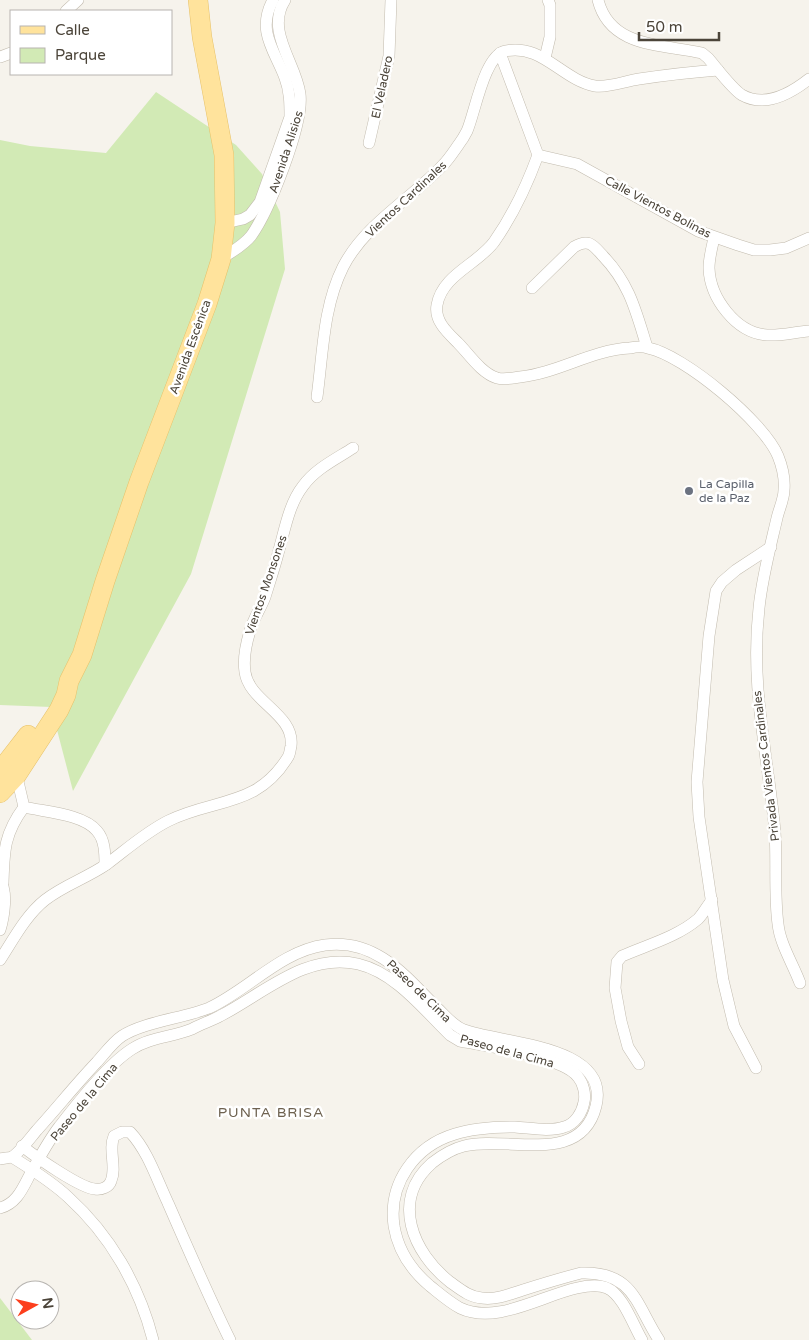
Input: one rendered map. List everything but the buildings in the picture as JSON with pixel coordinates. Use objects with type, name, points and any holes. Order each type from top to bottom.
[{"type":"main road","name":"Avenida Escénica","points":[[8,774],[59,710],[66,695],[69,681],[82,655],[104,580],[138,482],[197,331],[221,259],[225,224],[224,155],[202,37],[198,0]]},
{"type":"main road","name":"Avenida Escénica","points":[[0,793],[16,753],[61,689],[69,681]]},
{"type":"street","points":[[67,10],[78,0]]},
{"type":"street","name":"Avenida Alisios","points":[[225,224],[250,215],[260,202],[290,118],[290,103],[285,78],[270,47],[267,34],[267,13],[274,0]]},
{"type":"street","name":"Avenida Alisios","points":[[221,259],[240,246],[250,236],[268,208],[300,114],[301,96],[298,81],[279,33],[279,19],[285,0]]},
{"type":"street","name":"El Veladero","points":[[370,143],[390,56],[391,0]]},
{"type":"street","points":[[545,58],[550,37],[550,5],[548,0]]},
{"type":"street","points":[[598,0],[601,11],[609,23],[626,37],[655,45],[702,53],[741,94],[751,99],[762,100],[780,97],[809,79]]},
{"type":"street","points":[[532,288],[574,247],[581,242],[588,243],[618,272],[630,295],[647,347],[612,349],[526,377],[502,378],[489,374],[439,321],[436,306],[447,285],[493,243],[528,182],[538,155],[500,53],[517,50],[545,58],[566,73],[595,86],[611,85],[673,73],[718,70]]},
{"type":"street","name":"Vientos Cardinales","points":[[317,396],[328,306],[343,267],[358,244],[380,220],[445,164],[466,133],[483,80],[492,61],[500,53]]},
{"type":"street","name":"Calle Vientos Bolinas","points":[[538,155],[577,164],[714,238],[754,250],[786,248],[809,238]]},
{"type":"street","points":[[714,238],[709,267],[710,280],[720,302],[731,317],[741,326],[754,333],[767,335],[809,330]]},
{"type":"street","name":"Privada Vientos Cardinales","points":[[647,347],[673,358],[695,372],[755,423],[771,443],[782,470],[785,489],[759,607],[756,668],[758,704],[775,832],[778,926],[800,983]]},
{"type":"street","name":"Vientos Monsones","points":[[105,865],[144,835],[167,821],[195,810],[248,795],[262,786],[290,755],[291,742],[289,732],[279,716],[260,698],[248,683],[245,672],[246,645],[250,629],[264,600],[292,506],[303,486],[318,471],[353,448]]},
{"type":"street","points":[[756,1068],[734,1026],[723,980],[699,817],[698,782],[712,609],[716,591],[722,582],[736,570],[771,547]]},
{"type":"street","points":[[8,774],[24,807]]},
{"type":"street","points":[[0,960],[31,914],[44,901],[105,865],[105,849],[98,832],[81,821],[68,816],[24,807]]},
{"type":"street","points":[[0,930],[4,917],[1,882],[7,837],[24,807]]},
{"type":"street","points":[[639,1064],[628,1047],[621,1021],[615,988],[617,962],[622,956],[676,934],[692,924],[700,917],[712,900]]},
{"type":"street","name":"Paseo de Cima","points":[[12,1156],[123,1035],[210,1007],[291,956],[308,948],[342,944],[361,947],[376,953],[394,964],[458,1028],[476,1034],[555,1052],[578,1062],[593,1076],[597,1088],[595,1110],[588,1124],[580,1135],[567,1141],[546,1144],[474,1144],[452,1150],[431,1164],[413,1188],[409,1206],[411,1225],[418,1245],[438,1272],[465,1293],[479,1298],[497,1298],[581,1273],[595,1272],[612,1276]]},
{"type":"street","name":"Paseo de la Cima","points":[[0,1208],[11,1202],[22,1192],[32,1170],[58,1128],[108,1070],[132,1050],[153,1039],[189,1030],[221,1016],[271,984],[301,970],[323,964],[356,964],[371,967],[400,987],[450,1035],[460,1041],[548,1060],[567,1068],[578,1076],[583,1085],[585,1100],[581,1114],[573,1123],[564,1127],[547,1129],[515,1127],[478,1129],[447,1137],[428,1147],[414,1159],[403,1174],[398,1186],[393,1211],[398,1243],[417,1275],[446,1300],[462,1309],[483,1314],[503,1312],[567,1290],[594,1286],[606,1287]]},
{"type":"street","points":[[22,1146],[39,1159],[82,1185],[94,1190],[103,1189],[110,1184],[112,1178],[110,1144],[114,1136],[122,1132],[130,1132],[138,1141],[151,1166],[209,1298],[230,1340]]},
{"type":"street","points":[[447,1137],[452,1150]]},
{"type":"street","points":[[0,1159],[12,1156],[68,1196],[96,1225],[121,1262],[142,1304],[153,1340]]},
{"type":"street","points":[[403,1254],[418,1245]]},
{"type":"street","points":[[642,1340],[616,1295],[606,1287],[612,1276],[636,1297],[659,1340]]},
{"type":"green space","points":[[156,92],[236,145],[262,174],[280,212],[285,269],[191,574],[73,791],[51,707],[0,705],[0,140],[30,146],[106,153]]},
{"type":"green space","points":[[0,1298],[10,1311],[10,1330],[24,1330],[32,1340],[0,1340]]},
{"type":"place","name":"La Capilla de la Paz","points":[[689,491]]},
{"type":"district","name":"PUNTA BRISA","points":[[271,1112]]}]
